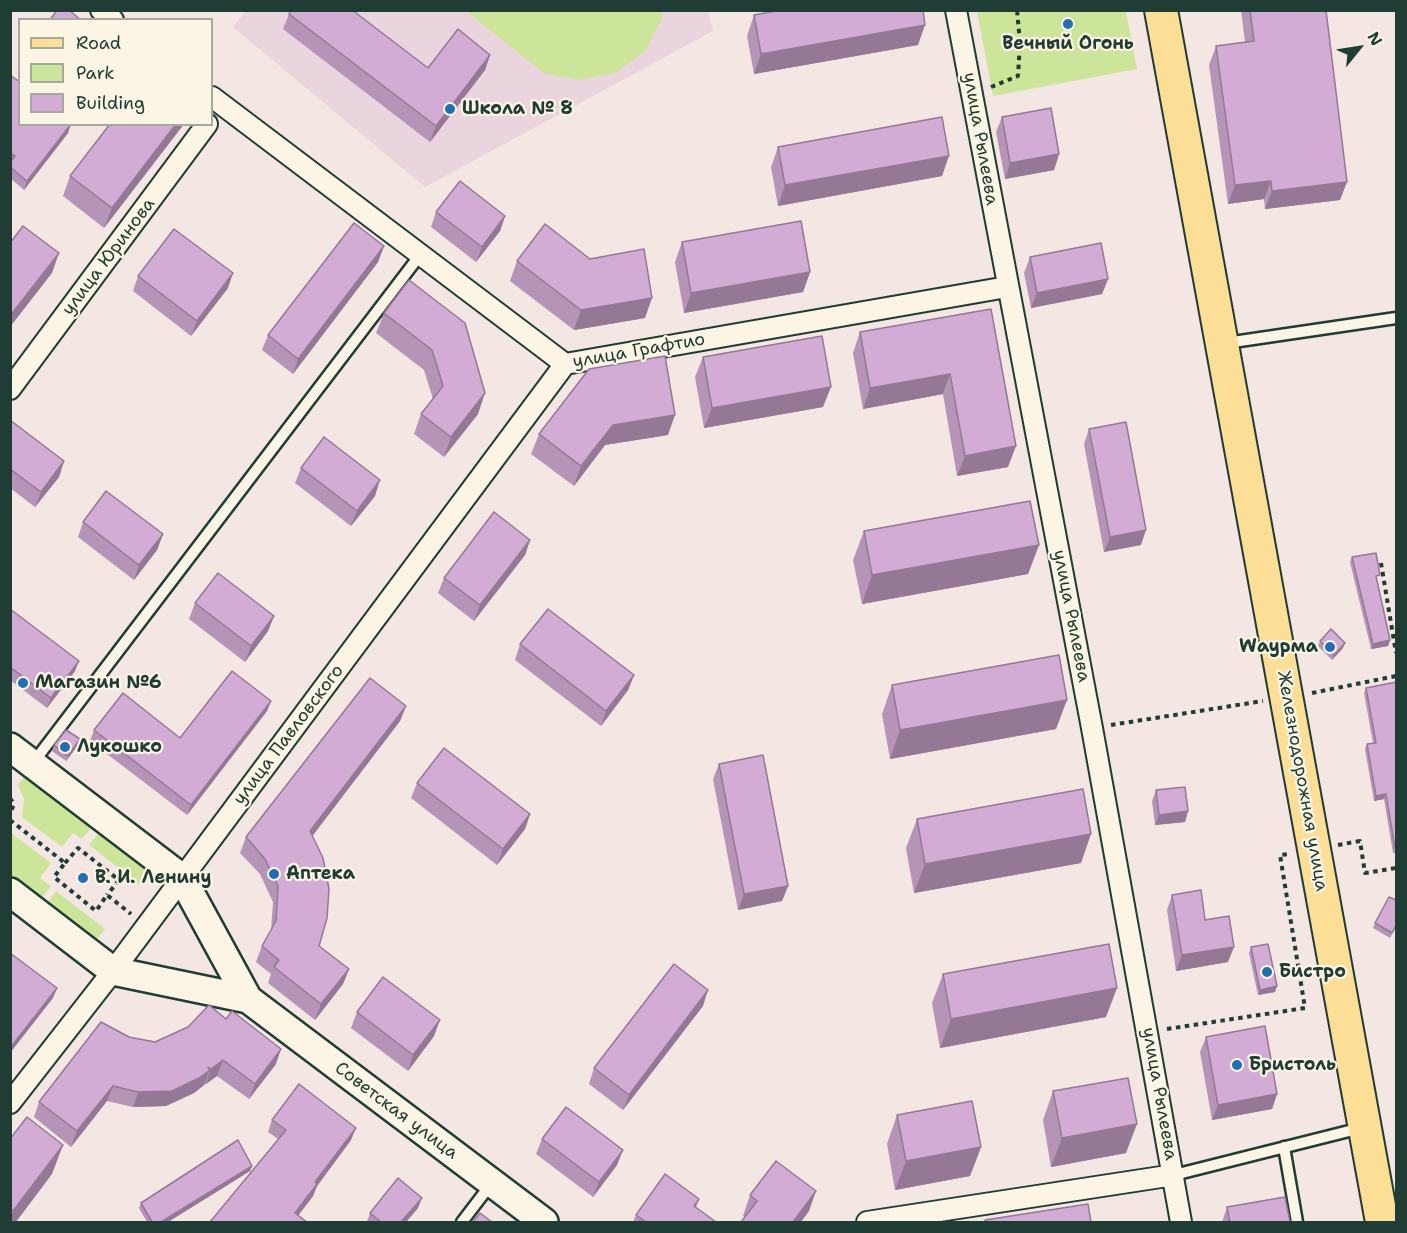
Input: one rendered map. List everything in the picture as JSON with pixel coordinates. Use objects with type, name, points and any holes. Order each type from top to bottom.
[{"type":"main road","name":"Железнодорожная улица","points":[[1161,10],[1382,1222]]},
{"type":"street","name":"улица Рылеева","points":[[956,10],[1092,728],[1181,1222]]},
{"type":"street","name":"улица Графтио","points":[[215,107],[420,255],[565,364],[1007,287]]},
{"type":"street","name":"улица Юринова","points":[[10,389],[206,126]]},
{"type":"street","name":"улица Павловского","points":[[10,1103],[113,971],[565,364]]},
{"type":"street","points":[[10,747],[182,878],[248,999]]},
{"type":"street","points":[[10,892],[113,971],[248,999]]},
{"type":"street","name":"Советская улица","points":[[248,999],[544,1222]]},
{"type":"street","points":[[867,1222],[1174,1175]]},
{"type":"lane","points":[[33,764],[420,255]]},
{"type":"lane","points":[[1222,344],[1396,318]]},
{"type":"lane","points":[[1174,1175],[1364,1127]]},
{"type":"lane","points":[[1284,1147],[1297,1222]]},
{"type":"lane","points":[[462,1222],[491,1184]]},
{"type":"path","points":[[987,88],[1018,76],[1020,43],[1017,10]]},
{"type":"path","points":[[1381,563],[1396,653]]},
{"type":"path","points":[[1092,728],[1287,698],[1396,676]]},
{"type":"path","points":[[10,798],[14,804],[10,814]]},
{"type":"path","points":[[10,820],[65,863]]},
{"type":"path","points":[[1148,1032],[1305,1008],[1280,855],[1360,842],[1365,873],[1396,868]]},
{"type":"path","points":[[78,848],[119,880],[107,895],[96,911],[54,877],[78,848]]},
{"type":"path","points":[[107,895],[146,927]]},
{"type":"shaded area","name":"Школа № 8","points":[[246,10],[708,10],[713,31],[425,187],[233,27]]},
{"type":"green space","points":[[466,11],[662,11],[662,18],[645,51],[615,73],[581,80],[545,74]]},
{"type":"green space","points":[[977,11],[1126,11],[1137,69],[993,96]]},
{"type":"green space","points":[[27,773],[93,825],[82,839],[73,833],[62,847],[22,817],[24,799],[18,785]]},
{"type":"green space","points":[[101,830],[151,869],[139,884],[89,845]]},
{"type":"green space","points":[[10,832],[51,863],[40,878],[51,886],[39,901],[11,879]]},
{"type":"green space","points":[[56,891],[105,929],[94,943],[45,906]]},
{"type":"building","points":[[57,10],[69,10],[79,18],[51,18]]},
{"type":"building","points":[[291,10],[352,10],[428,68],[458,29],[490,55],[436,126],[289,14]]},
{"type":"building","points":[[781,10],[923,10],[925,25],[761,54],[754,15]]},
{"type":"building","points":[[1250,10],[1326,10],[1347,182],[1272,191],[1271,181],[1235,185],[1216,46],[1254,41]]},
{"type":"building","points":[[10,75],[18,81],[18,126],[69,126],[27,181],[10,167],[10,162],[15,156],[10,153]]},
{"type":"building","points":[[1051,108],[1059,154],[1010,163],[1002,117]]},
{"type":"building","points":[[942,117],[949,156],[785,185],[778,147]]},
{"type":"building","points":[[108,126],[174,126],[112,208],[70,176]]},
{"type":"building","points":[[460,181],[505,216],[482,247],[436,212]]},
{"type":"building","points":[[801,221],[810,272],[691,293],[682,242]]},
{"type":"building","points":[[354,223],[384,246],[298,359],[268,335]]},
{"type":"building","points":[[545,224],[590,259],[644,249],[652,298],[581,310],[517,261]]},
{"type":"building","points":[[23,226],[59,253],[10,316],[10,243]]},
{"type":"building","points":[[174,229],[233,273],[197,321],[138,276]]},
{"type":"building","points":[[1101,243],[1108,279],[1037,293],[1030,257]]},
{"type":"building","points":[[409,280],[465,323],[485,393],[451,437],[421,414],[443,386],[432,350],[384,313]]},
{"type":"building","points":[[991,309],[1016,446],[965,456],[950,374],[870,388],[860,332]]},
{"type":"building","points":[[822,336],[831,387],[712,408],[703,357]]},
{"type":"building","points":[[665,356],[675,415],[613,425],[581,466],[539,434],[589,369]]},
{"type":"building","points":[[10,420],[64,461],[41,492],[10,469]]},
{"type":"building","points":[[1126,422],[1146,530],[1110,537],[1089,429]]},
{"type":"building","points":[[324,437],[380,480],[357,511],[301,468]]},
{"type":"building","points":[[106,491],[163,534],[139,565],[83,522]]},
{"type":"building","points":[[1030,501],[1039,545],[872,575],[864,531]]},
{"type":"building","points":[[494,512],[530,540],[480,605],[444,578]]},
{"type":"building","points":[[1376,553],[1380,575],[1376,576],[1390,640],[1373,644],[1352,557]]},
{"type":"building","points":[[218,573],[274,616],[251,646],[195,603]]},
{"type":"building","points":[[10,609],[79,661],[51,698],[10,667]]},
{"type":"building","points":[[548,609],[634,675],[606,711],[520,644]]},
{"type":"building","points":[[1331,629],[1345,643],[1334,655],[1320,641]]},
{"type":"building","points":[[1059,655],[1067,700],[900,730],[892,685]]},
{"type":"building","points":[[232,671],[271,701],[191,805],[94,730],[123,693],[180,738]]},
{"type":"building","points":[[370,678],[406,706],[310,831],[323,858],[329,889],[327,918],[319,946],[349,969],[321,1004],[274,967],[279,960],[262,946],[276,921],[278,886],[265,859],[246,837]]},
{"type":"building","points":[[1396,682],[1395,848],[1386,794],[1376,796],[1367,744],[1376,743],[1366,688]]},
{"type":"building","name":"Лукошко","points":[[66,730],[80,739],[68,756],[54,745]]},
{"type":"building","points":[[444,748],[530,814],[503,849],[417,783]]},
{"type":"building","points":[[763,755],[788,886],[744,894],[719,764]]},
{"type":"building","points":[[1185,787],[1188,811],[1159,815],[1156,790]]},
{"type":"building","points":[[1083,789],[1091,834],[925,864],[917,819]]},
{"type":"building","points":[[1201,890],[1205,920],[1229,916],[1234,947],[1182,955],[1172,895]]},
{"type":"building","points":[[1389,897],[1396,900],[1396,925],[1392,933],[1375,923]]},
{"type":"building","points":[[1109,944],[1117,988],[951,1019],[943,974]]},
{"type":"building","points":[[1268,944],[1277,986],[1260,990],[1251,947]]},
{"type":"building","points":[[10,953],[57,988],[10,1048]]},
{"type":"building","points":[[674,964],[708,990],[629,1095],[594,1068]]},
{"type":"building","points":[[383,977],[440,1020],[413,1055],[357,1012]]},
{"type":"building","points":[[209,1005],[226,1019],[232,1011],[281,1049],[255,1084],[223,1060],[211,1069],[208,1067],[210,1070],[199,1078],[172,1091],[138,1092],[113,1086],[77,1131],[39,1102],[101,1022],[129,1037],[155,1042],[188,1027]]},
{"type":"building","points":[[1265,1026],[1277,1094],[1218,1105],[1206,1037]]},
{"type":"building","points":[[1128,1078],[1137,1124],[1062,1138],[1053,1091]]},
{"type":"building","points":[[299,1084],[356,1128],[315,1182],[317,1184],[295,1213],[307,1222],[210,1222],[286,1130],[272,1120]]},
{"type":"building","points":[[972,1101],[981,1147],[906,1161],[897,1115]]},
{"type":"building","points":[[566,1107],[623,1150],[599,1182],[542,1139]]},
{"type":"building","points":[[27,1117],[63,1145],[13,1211],[10,1209],[10,1139]]},
{"type":"building","points":[[238,1140],[252,1166],[161,1222],[152,1222],[141,1203]]},
{"type":"building","points":[[776,1161],[816,1191],[793,1222],[741,1222],[757,1201],[750,1195]]},
{"type":"building","points":[[665,1174],[699,1199],[694,1206],[716,1222],[646,1222],[636,1215]]},
{"type":"building","points":[[398,1178],[422,1198],[401,1222],[381,1222],[370,1213]]},
{"type":"building","points":[[1285,1197],[1290,1222],[1230,1222],[1227,1207]]},
{"type":"building","points":[[1088,1204],[1091,1222],[985,1222],[985,1220]]},
{"type":"building","points":[[480,1213],[492,1222],[473,1222]]},
{"type":"place","name":"Вечный Огонь","points":[[1068,24]]},
{"type":"place","name":"Школа № 8","points":[[450,109]]},
{"type":"place","name":"Wаурма","points":[[1330,647]]},
{"type":"place","name":"Магазин №6","points":[[23,683]]},
{"type":"place","name":"Лукошко","points":[[65,747]]},
{"type":"place","name":"Аптека","points":[[274,874]]},
{"type":"place","name":"В. И. Ленину","points":[[83,878]]},
{"type":"place","name":"Бистро","points":[[1267,972]]},
{"type":"place","name":"Бристоль","points":[[1237,1065]]}]
